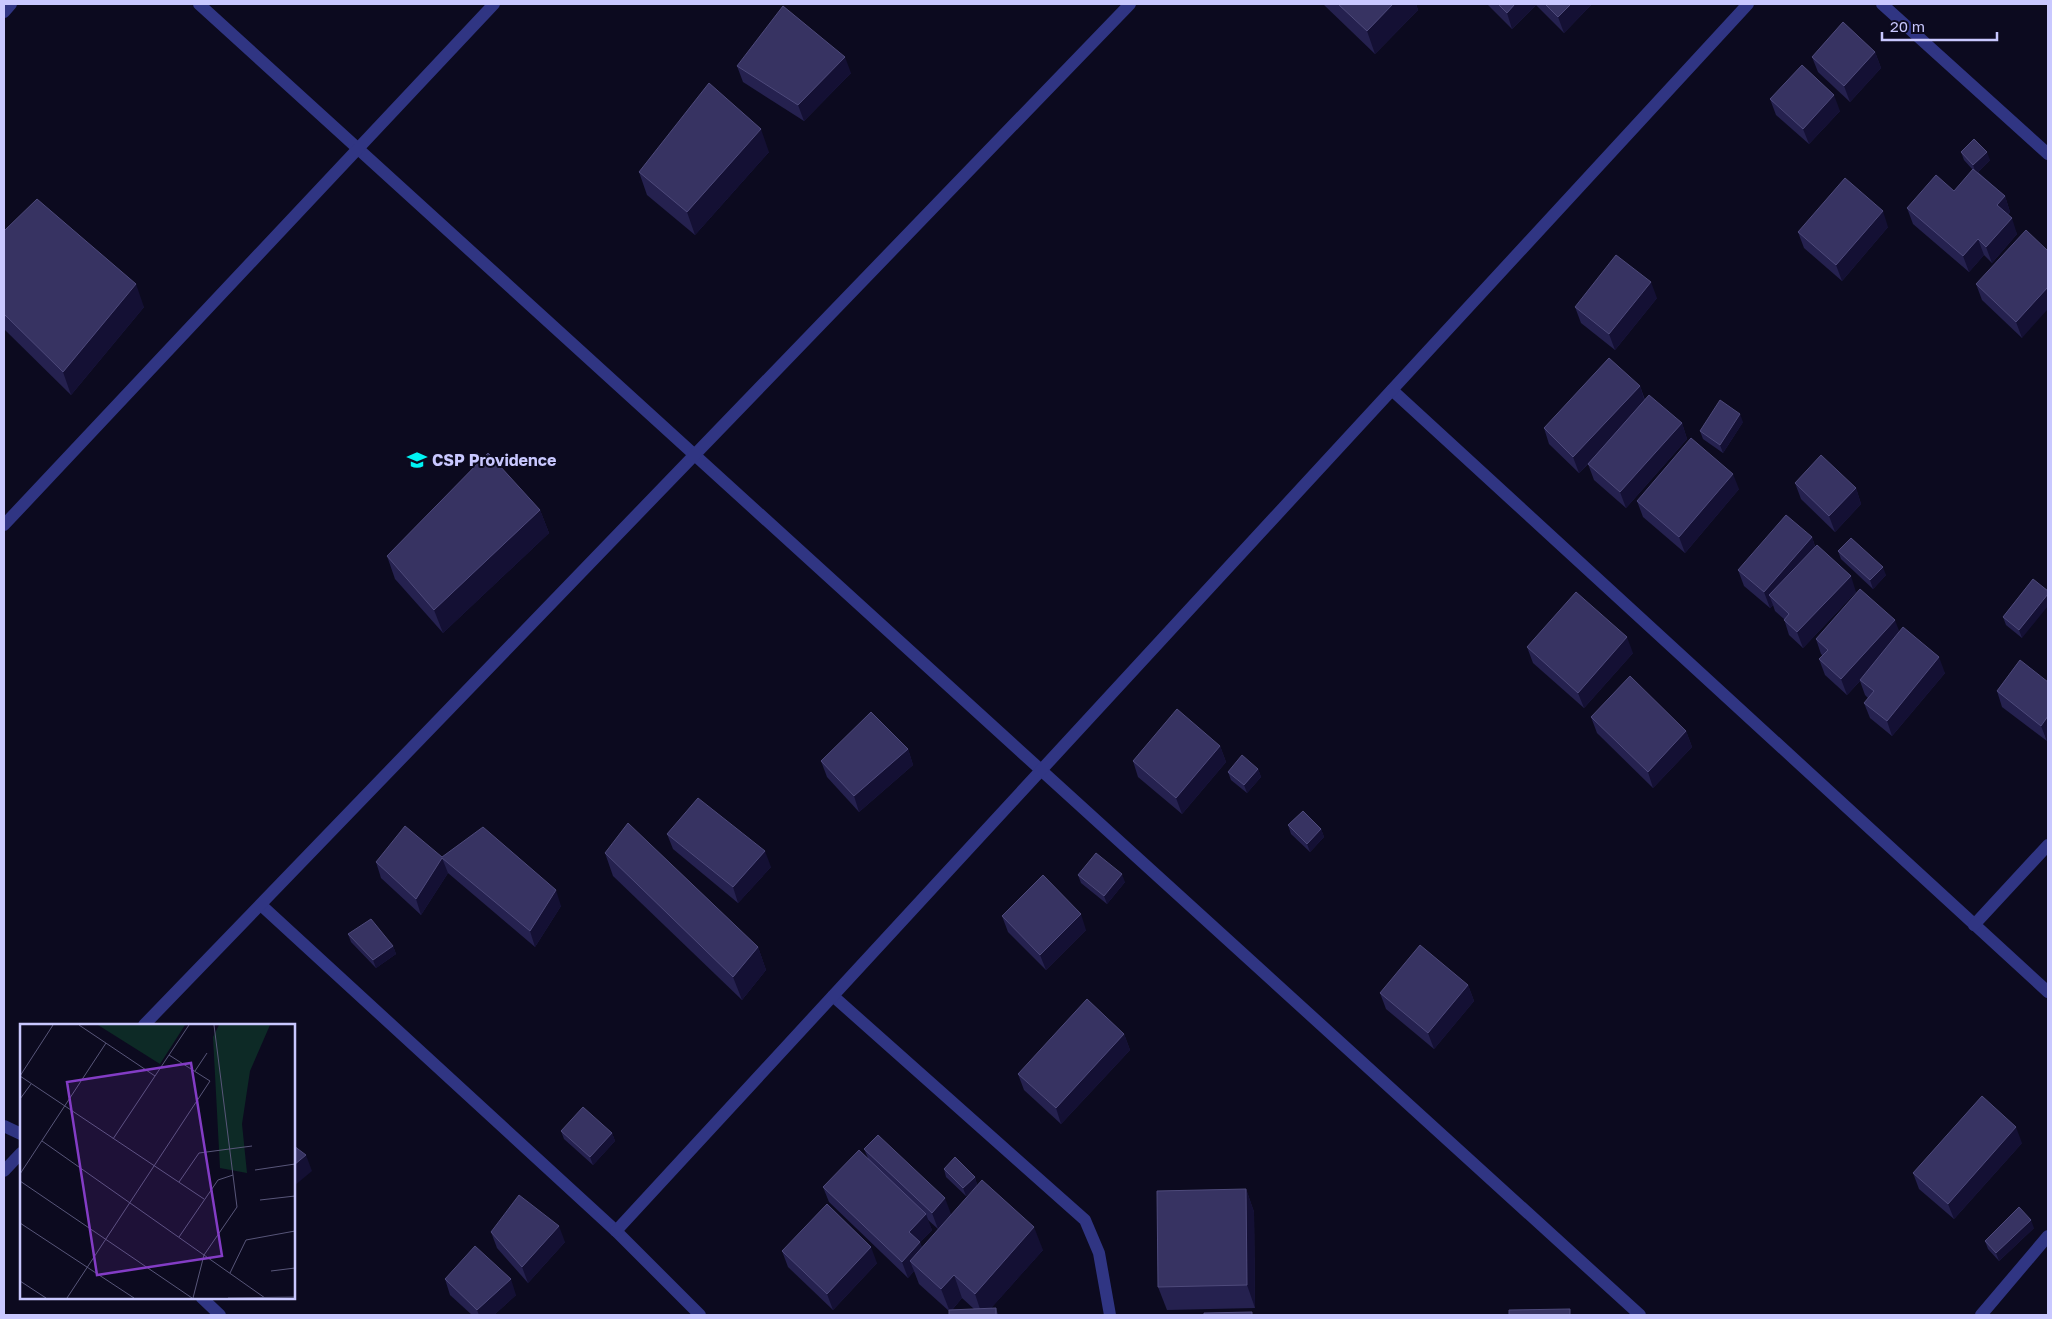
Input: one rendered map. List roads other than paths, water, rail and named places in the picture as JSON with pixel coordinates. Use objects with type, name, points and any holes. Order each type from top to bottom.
[{"type":"street","points":[[4,12],[11,4]]},
{"type":"street","points":[[199,4],[696,454],[1640,1315]]},
{"type":"street","points":[[4,525],[494,4]]},
{"type":"street","points":[[145,1024],[1130,4]]},
{"type":"street","points":[[616,1231],[1748,4]]},
{"type":"street","points":[[1882,4],[2048,154]]},
{"type":"street","points":[[1392,390],[2048,992]]},
{"type":"street","points":[[1974,925],[2048,845]]},
{"type":"street","points":[[261,905],[616,1231],[700,1315]]},
{"type":"street","points":[[833,996],[1084,1220],[1099,1253],[1110,1315]]},
{"type":"street","points":[[4,1126],[20,1134]]},
{"type":"street","points":[[4,1171],[20,1153]]},
{"type":"street","points":[[1981,1315],[2048,1236]]},
{"type":"street","points":[[203,1299],[220,1315]]},
{"type":"place","name":"CSP Providence","points":[[417,460]]}]
